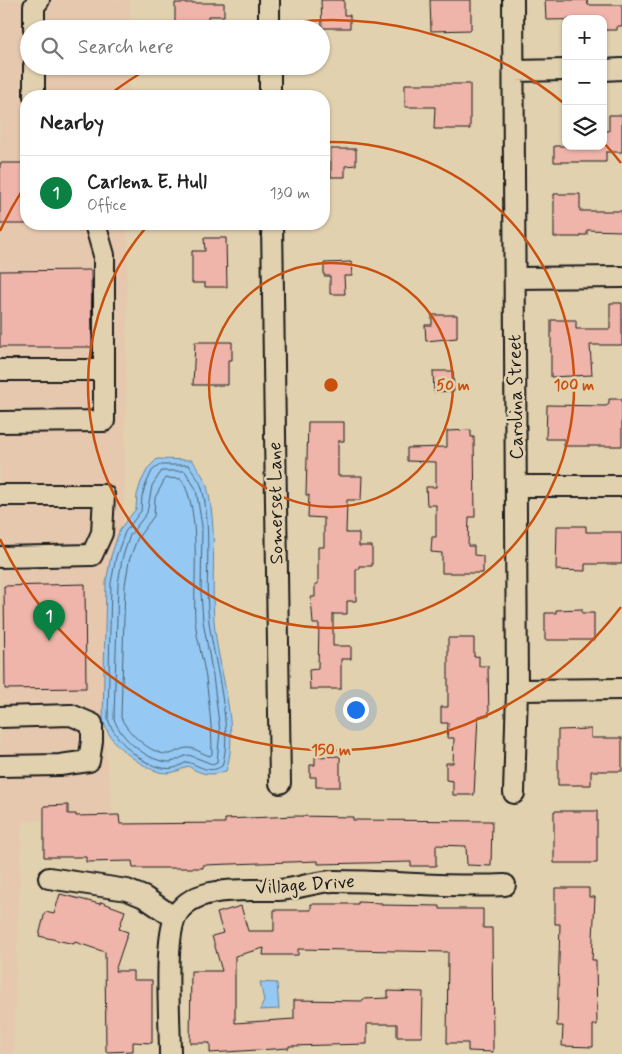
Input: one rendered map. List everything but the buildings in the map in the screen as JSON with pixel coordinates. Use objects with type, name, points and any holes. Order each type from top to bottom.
[{"type":"street","points":[[34,20],[34,6],[39,0]]},
{"type":"street","points":[[269,0],[269,20]]},
{"type":"street","name":"Carolina Street","points":[[513,0],[517,486],[517,690],[514,793]]},
{"type":"street","points":[[607,70],[622,69]]},
{"type":"street","points":[[514,71],[562,70]]},
{"type":"street","points":[[34,75],[34,90]]},
{"type":"street","points":[[270,75],[270,90]]},
{"type":"street","points":[[0,422],[104,421],[104,255],[97,230]]},
{"type":"street","name":"Somerset Lane","points":[[272,230],[280,783]]},
{"type":"street","points":[[515,278],[622,278]]},
{"type":"street","points":[[0,370],[104,370]]},
{"type":"street","points":[[517,486],[622,486]]},
{"type":"street","points":[[0,495],[104,495],[102,533],[92,555],[0,557]]},
{"type":"street","points":[[517,690],[622,689]]},
{"type":"street","points":[[0,717],[71,715],[92,724],[89,761],[60,766],[0,766]]},
{"type":"street","points":[[49,878],[127,890],[144,897],[175,918],[170,952],[170,1054]]},
{"type":"street","name":"Village Drive","points":[[175,918],[186,904],[204,895],[222,891],[280,890],[332,880],[464,887],[505,886]]},
{"type":"shaded area","points":[[0,0],[130,0],[130,20],[20,20],[20,75],[129,75],[129,90],[20,90],[20,230],[128,230],[124,525],[120,529],[111,556],[106,583],[103,720],[112,813],[22,822],[13,1054],[0,1054]]},
{"type":"water","points":[[157,459],[192,460],[206,483],[210,503],[213,536],[214,620],[230,716],[231,735],[230,754],[226,771],[215,774],[202,773],[188,766],[168,773],[150,769],[131,757],[116,744],[108,733],[103,720],[106,583],[111,556],[120,529],[136,509],[137,495],[141,482],[148,468]]},
{"type":"water","points":[[260,982],[277,983],[279,1009],[260,1010],[264,1001]]},
{"type":"place","name":"Carlena E. Hull","points":[[49,641]]}]
